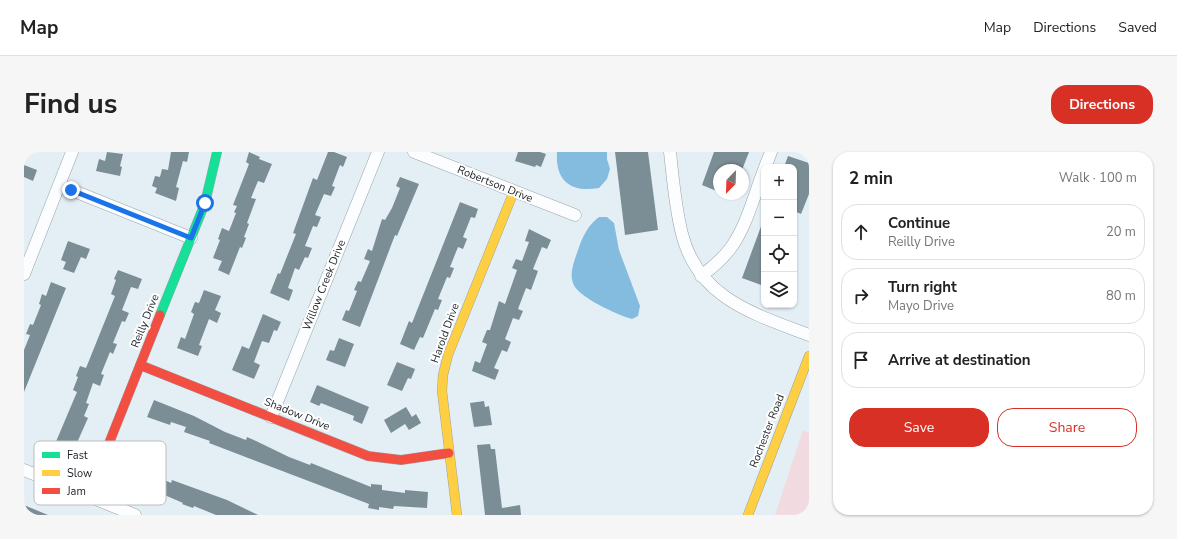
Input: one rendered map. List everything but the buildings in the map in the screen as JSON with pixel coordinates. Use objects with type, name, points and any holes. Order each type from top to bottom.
[{"type":"street","points":[[24,274],[72,152]]},
{"type":"street","name":"Reilly Drive","points":[[110,441],[205,203],[217,152]]},
{"type":"street","name":"Willow Creek Drive","points":[[271,417],[378,152]]},
{"type":"street","name":"Robertson Drive","points":[[414,152],[575,216]]},
{"type":"street","points":[[670,152],[682,235],[692,263],[701,276],[724,297],[742,308],[809,335]]},
{"type":"street","points":[[766,164],[771,152]]},
{"type":"street","points":[[701,276],[731,248],[743,224],[761,176]]},
{"type":"street","points":[[59,185],[191,238]]},
{"type":"street","name":"Harold Drive","points":[[457,515],[442,391],[444,366],[514,191]]},
{"type":"street","name":"Rochester Road","points":[[748,515],[809,356]]},
{"type":"street","name":"Shadow Drive","points":[[140,365],[377,458],[401,460],[449,453]]},
{"type":"street","points":[[24,470],[34,474]]},
{"type":"street","points":[[110,505],[135,515]]},
{"type":"shaded area","points":[[803,430],[809,433],[809,515],[775,515]]},
{"type":"water","points":[[557,152],[607,152],[607,159],[610,169],[607,179],[599,188],[589,189],[580,189],[567,183],[559,171]]},
{"type":"water","points":[[599,217],[607,217],[614,223],[619,250],[640,306],[638,316],[632,319],[617,314],[599,305],[582,294],[573,283],[572,271],[580,245],[589,227]]},
{"type":"traffic: fast","points":[[160,315],[205,203],[217,152]]},
{"type":"traffic: slow","points":[[457,515],[442,391],[443,375],[448,355],[514,191]]},
{"type":"traffic: slow","points":[[748,515],[809,356]]},
{"type":"traffic: jam","points":[[110,441],[160,315]]},
{"type":"traffic: jam","points":[[140,365],[368,456],[401,460],[449,453]]},
{"type":"route","points":[[71,190],[191,238],[205,203]]}]
